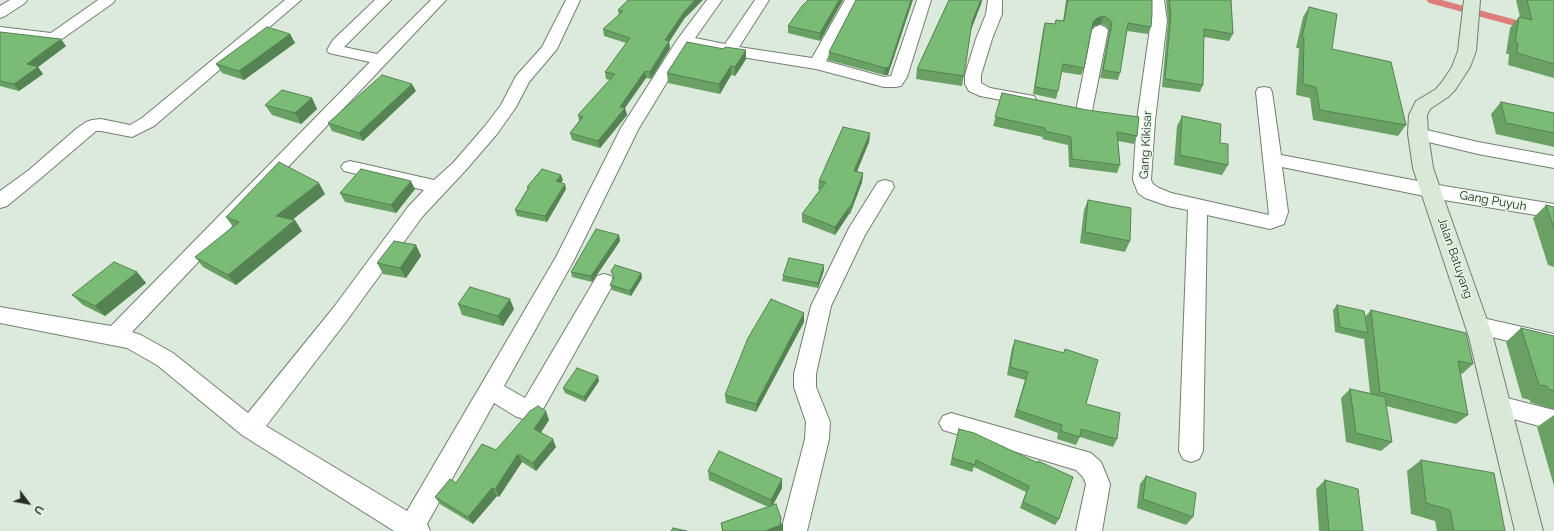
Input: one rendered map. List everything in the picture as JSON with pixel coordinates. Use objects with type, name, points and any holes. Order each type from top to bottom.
[{"type":"street","points":[[0,13],[20,0]]},
{"type":"street","points":[[0,43],[7,33],[54,38],[108,0]]},
{"type":"street","points":[[0,201],[35,174],[82,132],[92,126],[101,125],[132,131],[148,122],[294,0]]},
{"type":"street","points":[[381,60],[335,50],[339,43],[384,0]]},
{"type":"street","points":[[115,336],[439,0]]},
{"type":"street","points":[[250,428],[341,313],[415,212],[459,167],[491,130],[508,107],[522,80],[549,49],[573,0]]},
{"type":"street","points":[[0,316],[115,336],[133,341],[165,359],[250,428],[414,529],[490,389],[564,260],[630,128],[685,40],[715,0]]},
{"type":"street","points":[[729,50],[762,0]]},
{"type":"street","points":[[817,64],[852,0]]},
{"type":"street","points":[[685,40],[729,50],[817,64],[884,82],[895,82],[899,77],[924,0]]},
{"type":"street","points":[[995,0],[994,14],[973,75],[973,84],[975,87],[986,92],[1046,104]]},
{"type":"street","name":"Gang Kikisar","points":[[1157,0],[1159,21],[1138,119],[1142,180],[1145,188],[1152,194],[1270,222],[1277,219],[1280,212],[1264,92]]},
{"type":"street","name":"Jalan Batuyang","points":[[1471,10],[1468,51],[1461,67],[1449,86],[1442,93],[1423,105],[1418,115],[1418,134],[1423,168],[1478,326],[1529,531]]},
{"type":"street","points":[[1084,111],[1100,30]]},
{"type":"street","points":[[1418,134],[1554,162]]},
{"type":"street","points":[[1272,159],[1431,190]]},
{"type":"street","points":[[350,167],[438,187]]},
{"type":"street","points":[[794,531],[817,439],[818,422],[805,387],[805,374],[821,306],[856,233],[885,187]]},
{"type":"street","name":"Gang Puyuh","points":[[1431,190],[1554,211]]},
{"type":"street","points":[[1191,451],[1198,205]]},
{"type":"street","points":[[490,389],[523,409],[529,409],[534,404],[604,282]]},
{"type":"street","points":[[1478,326],[1554,343]]},
{"type":"street","points":[[1499,406],[1554,420]]},
{"type":"street","points":[[951,423],[1083,461],[1093,470],[1098,484],[1089,531]]},
{"type":"building","points":[[628,0],[695,0],[684,12],[665,40],[669,41],[650,72],[645,71],[620,107],[625,108],[598,141],[570,133],[583,117],[578,115],[615,74],[605,72],[630,38],[603,29],[623,11],[618,10]]},
{"type":"building","points":[[808,0],[839,0],[820,33],[788,26]]},
{"type":"building","points":[[856,0],[911,0],[889,67],[885,68],[829,52]]},
{"type":"building","points":[[949,0],[981,0],[972,22],[964,76],[917,69]]},
{"type":"building","points":[[1068,0],[1152,0],[1151,27],[1128,23],[1120,73],[1103,70],[1112,23],[1109,19],[1103,16],[1097,18],[1093,22],[1084,68],[1063,64],[1058,91],[1035,87],[1045,23],[1055,24],[1056,20],[1064,21]]},
{"type":"building","points":[[1169,0],[1231,0],[1233,34],[1204,29],[1203,85],[1165,79],[1171,14]]},
{"type":"building","points":[[1527,0],[1554,0],[1554,64],[1517,53],[1518,43],[1515,42],[1519,17],[1532,20]]},
{"type":"building","points":[[1309,7],[1337,14],[1332,49],[1391,62],[1406,125],[1320,110],[1316,87],[1303,84],[1304,38],[1302,37]]},
{"type":"building","points":[[267,27],[290,34],[239,71],[216,64]]},
{"type":"building","points":[[0,32],[61,39],[27,64],[38,67],[14,84],[0,81]]},
{"type":"building","points":[[687,42],[724,49],[725,47],[746,50],[735,67],[731,66],[719,84],[667,73]]},
{"type":"building","points":[[382,75],[412,84],[359,133],[328,123]]},
{"type":"building","points":[[282,90],[312,98],[295,113],[265,105]]},
{"type":"building","points":[[1002,93],[1087,110],[1139,117],[1137,136],[1117,132],[1120,165],[1072,159],[1071,137],[1045,131],[1045,128],[995,117]]},
{"type":"building","points":[[1501,102],[1554,113],[1554,133],[1506,123]]},
{"type":"building","points":[[1182,116],[1221,124],[1220,143],[1228,144],[1228,165],[1180,155]]},
{"type":"building","points":[[843,127],[870,133],[854,171],[863,173],[851,206],[835,227],[802,214],[826,182],[819,181]]},
{"type":"building","points":[[279,162],[319,183],[276,216],[295,220],[228,275],[195,257],[239,222],[226,217]]},
{"type":"building","points":[[361,169],[411,181],[391,205],[340,193]]},
{"type":"building","points":[[542,169],[561,175],[556,181],[565,184],[545,216],[515,210],[529,187],[527,187]]},
{"type":"building","points":[[1088,200],[1131,208],[1130,241],[1085,232]]},
{"type":"building","points":[[1546,205],[1554,207],[1554,228]]},
{"type":"building","points":[[596,229],[619,235],[591,276],[571,272]]},
{"type":"building","points":[[394,241],[416,245],[400,268],[377,263]]},
{"type":"building","points":[[789,258],[824,265],[818,283],[783,276]]},
{"type":"building","points":[[114,262],[137,272],[95,306],[72,295]]},
{"type":"building","points":[[615,265],[641,273],[630,291],[610,285],[614,277],[611,271]]},
{"type":"building","points":[[470,287],[510,299],[498,316],[458,304]]},
{"type":"building","points":[[771,299],[804,313],[756,404],[725,395],[748,338]]},
{"type":"building","points":[[1337,305],[1364,311],[1368,333],[1340,327]]},
{"type":"building","points":[[1371,310],[1466,333],[1473,364],[1458,361],[1468,415],[1380,392]]},
{"type":"building","points":[[1521,328],[1554,336],[1554,391],[1548,389],[1547,386],[1539,385]]},
{"type":"building","points":[[1015,340],[1064,353],[1065,349],[1098,360],[1086,404],[1120,413],[1117,439],[1081,429],[1080,437],[1061,431],[1062,425],[1017,410],[1028,372],[1010,367]]},
{"type":"building","points":[[577,368],[598,376],[584,397],[563,388]]},
{"type":"building","points":[[1350,389],[1385,397],[1392,442],[1356,433]]},
{"type":"building","points":[[538,406],[546,411],[534,429],[553,439],[533,463],[518,454],[495,489],[492,488],[468,517],[435,497],[450,479],[456,483],[482,444],[496,450],[530,411]]},
{"type":"building","points":[[959,429],[974,433],[1038,463],[1038,461],[1073,477],[1059,519],[1023,502],[1029,486],[976,460],[975,465],[952,458]]},
{"type":"building","points":[[719,451],[782,479],[771,500],[708,471]]},
{"type":"building","points":[[1421,460],[1494,473],[1505,531],[1454,531],[1450,510],[1426,503]]},
{"type":"building","points":[[1146,476],[1196,493],[1193,517],[1143,499]]},
{"type":"building","points":[[1325,480],[1358,489],[1363,531],[1329,531]]},
{"type":"building","points":[[776,504],[781,518],[780,524],[783,524],[765,531],[723,531],[721,523]]},
{"type":"building","points":[[673,528],[687,531],[671,531]]},
{"type":"waterway","points":[[1430,0],[1523,25]]}]
